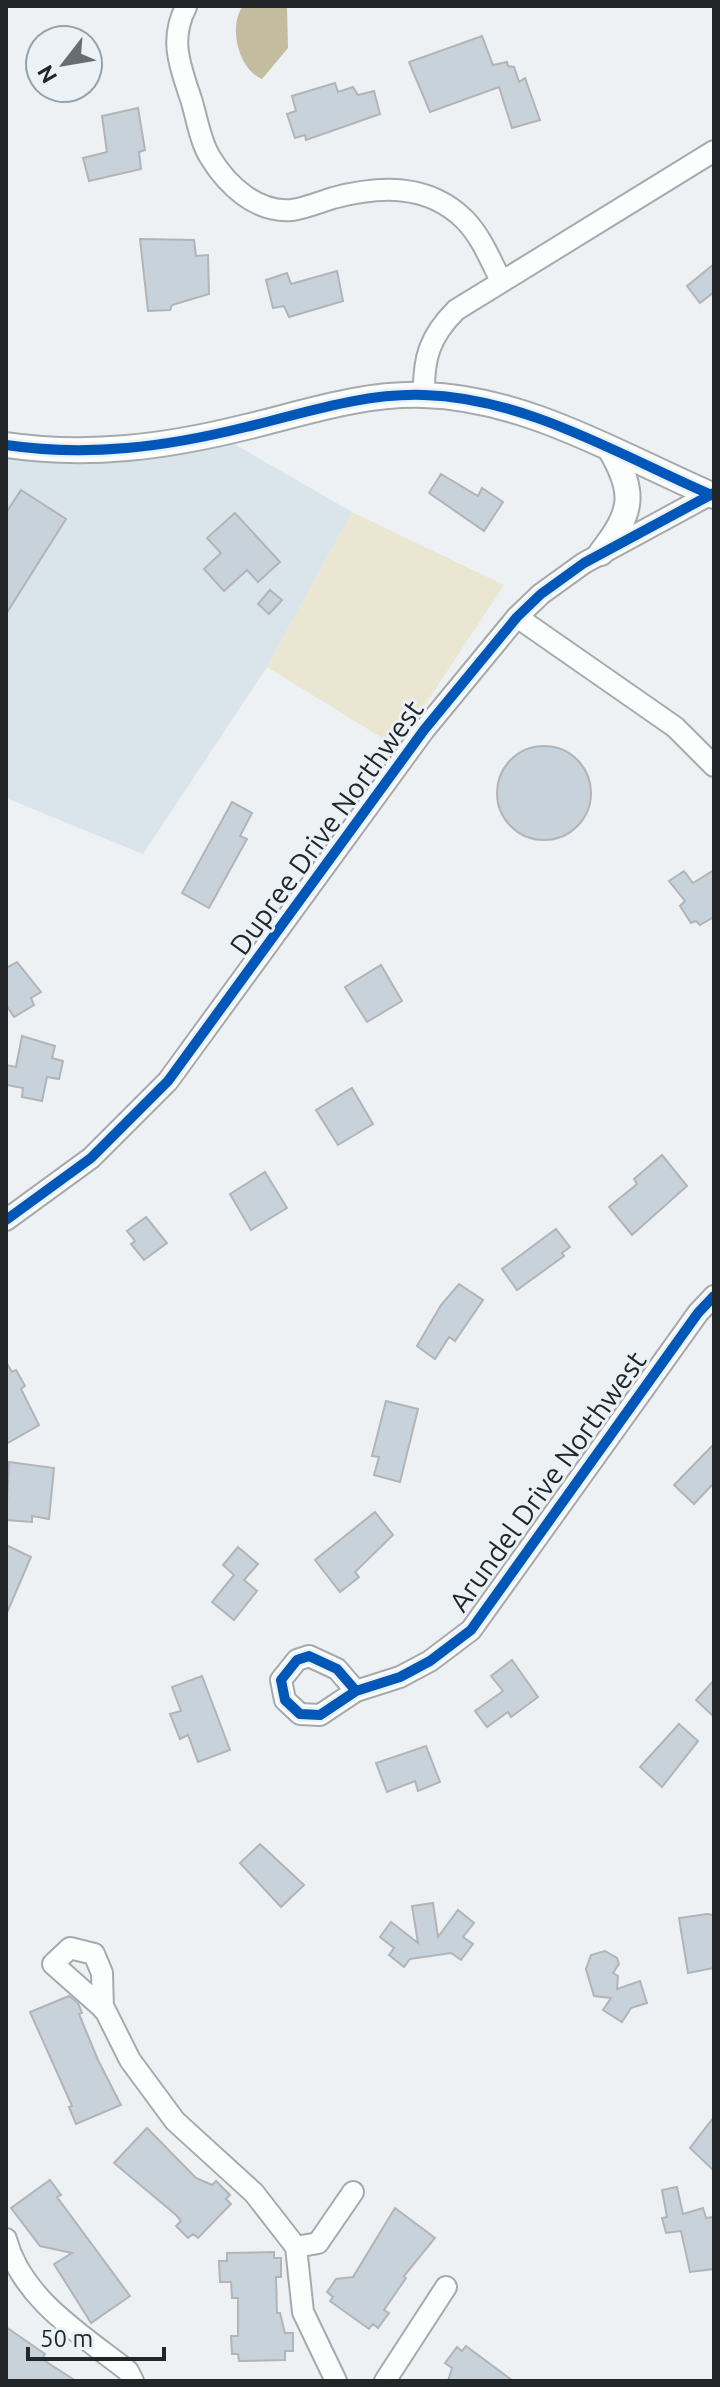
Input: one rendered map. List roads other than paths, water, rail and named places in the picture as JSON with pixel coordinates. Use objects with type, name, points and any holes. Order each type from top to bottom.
[{"type":"street","points":[[186,7],[176,26],[175,50],[209,155],[233,189],[260,204],[291,210],[365,190],[393,188],[422,194],[463,218],[478,235],[501,281]]},
{"type":"street","points":[[424,395],[426,353],[441,325],[456,310],[714,151]]},
{"type":"street","points":[[6,445],[72,451],[131,450],[217,434],[349,401],[424,395],[512,409],[713,494]]},
{"type":"street","points":[[601,553],[623,523],[629,497],[623,474],[610,449]]},
{"type":"street","name":"Dupree Drive Northwest","points":[[6,1220],[91,1158],[168,1081],[424,730],[517,617],[554,583],[601,553],[713,494]]},
{"type":"street","points":[[517,617],[675,727],[714,766]]},
{"type":"street","name":"Arundel Drive Northwest","points":[[356,1691],[400,1677],[430,1661],[471,1630],[698,1313],[714,1296]]},
{"type":"street","points":[[103,2009],[130,2060],[175,2121],[254,2193],[296,2247],[303,2312],[336,2381]]},
{"type":"street","points":[[296,2247],[318,2243],[353,2192]]},
{"type":"street","points":[[6,2239],[13,2266],[54,2313],[128,2371],[133,2381]]},
{"type":"street","points":[[385,2381],[446,2287]]}]
